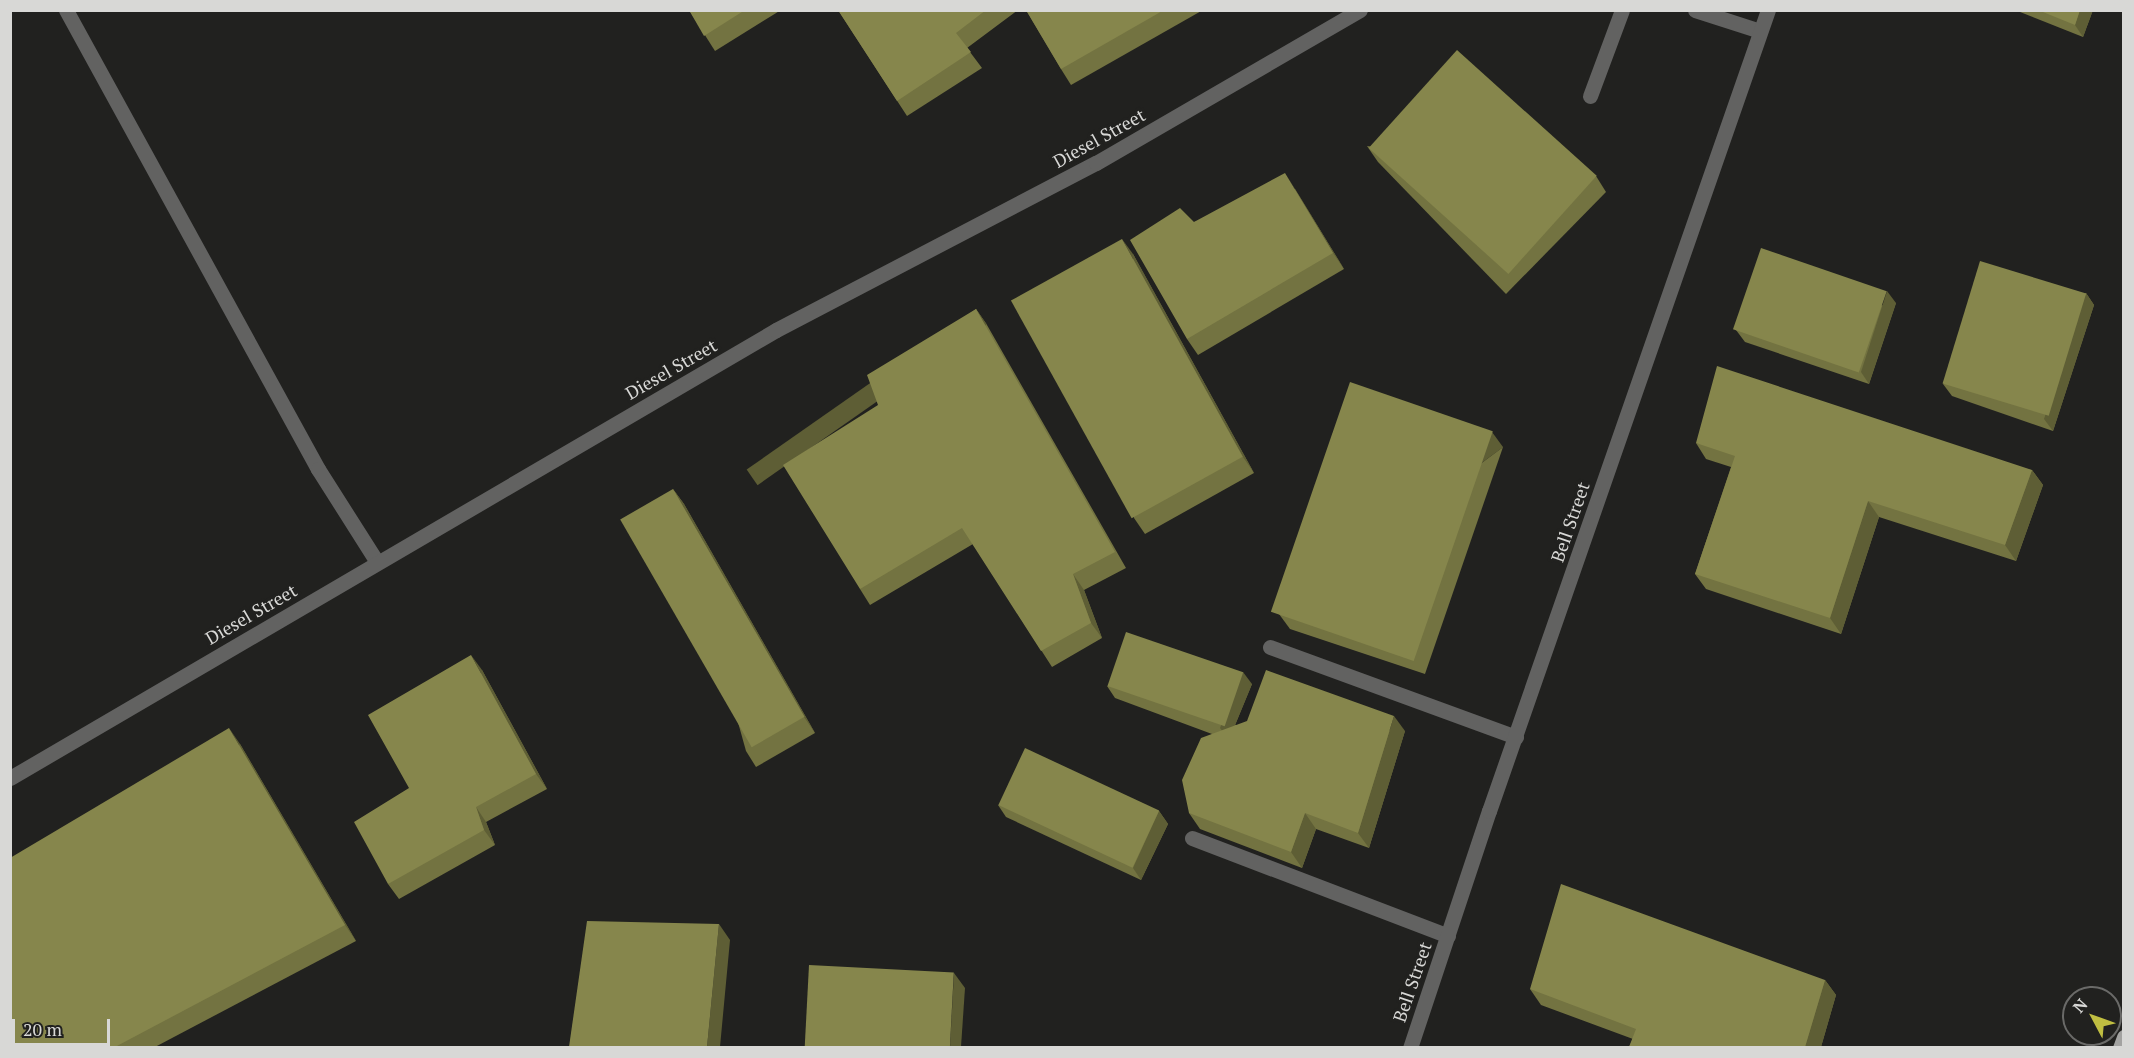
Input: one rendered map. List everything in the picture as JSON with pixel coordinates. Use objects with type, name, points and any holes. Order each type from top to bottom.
[{"type":"main road","points":[[2120,1047],[2124,1037]]},
{"type":"lane","points":[[66,10],[318,469],[377,562]]},
{"type":"lane","name":"Diesel Street","points":[[10,778],[776,330],[1096,163],[1360,10]]},
{"type":"lane","points":[[1590,96],[1622,10]]},
{"type":"lane","points":[[1695,10],[1761,31]]},
{"type":"lane","name":"Bell Street","points":[[1410,1047],[1515,737],[1768,10]]},
{"type":"lane","points":[[1270,648],[1515,737]]},
{"type":"lane","points":[[1192,838],[1448,936]]},
{"type":"building","points":[[689,10],[745,10],[704,36]]},
{"type":"building","points":[[838,10],[986,10],[956,33],[971,52],[897,101]]},
{"type":"building","points":[[1026,10],[1164,10],[1061,69]]},
{"type":"building","points":[[2038,10],[2080,10],[2075,25]]},
{"type":"building","points":[[1457,50],[1597,176],[1508,274],[1369,148]]},
{"type":"building","points":[[1285,173],[1333,253],[1187,339],[1130,240],[1180,208],[1194,222]]},
{"type":"building","points":[[1122,239],[1243,457],[1132,518],[1011,301]]},
{"type":"building","points":[[1761,248],[1887,291],[1859,373],[1733,329]]},
{"type":"building","points":[[1980,261],[2086,293],[2049,416],[1943,383]]},
{"type":"building","points":[[976,309],[1115,552],[1073,574],[1091,623],[1041,651],[962,528],[860,589],[783,465],[878,405],[867,375]]},
{"type":"building","points":[[1717,366],[2032,470],[2005,545],[1868,501],[1830,618],[1695,574],[1735,456],[1696,443]]},
{"type":"building","points":[[1350,382],[1493,431],[1414,661],[1271,612]]},
{"type":"building","points":[[673,489],[805,717],[752,747],[620,520]]},
{"type":"building","points":[[1126,632],[1243,672],[1225,726],[1107,686]]},
{"type":"building","points":[[471,655],[536,774],[476,807],[484,830],[388,884],[354,822],[409,788],[368,715]]},
{"type":"building","points":[[1266,670],[1394,716],[1358,833],[1305,813],[1291,852],[1189,813],[1182,780],[1201,738],[1247,721]]},
{"type":"building","points":[[229,728],[345,925],[115,1047],[10,1047],[10,858]]},
{"type":"building","points":[[1025,748],[1159,811],[1133,868],[998,805]]},
{"type":"building","points":[[1561,884],[1825,980],[1805,1047],[1629,1047],[1636,1029],[1530,989]]},
{"type":"building","points":[[587,921],[719,924],[707,1047],[569,1047]]},
{"type":"building","points":[[809,965],[954,973],[950,1048],[805,1047]]}]
